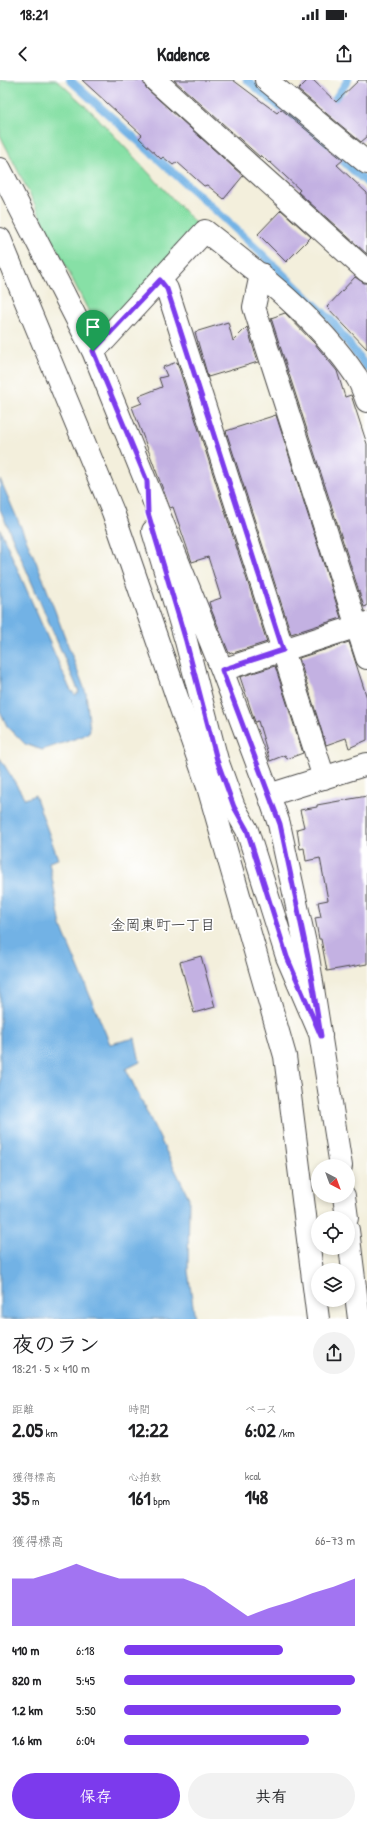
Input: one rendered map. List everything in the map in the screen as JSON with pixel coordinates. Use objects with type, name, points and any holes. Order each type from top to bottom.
[{"type":"street","points":[[156,80],[367,271]]},
{"type":"street","points":[[266,80],[367,163]]},
{"type":"street","points":[[0,169],[93,351],[147,481],[222,670],[280,824],[308,957],[340,1159]]},
{"type":"street","points":[[93,351],[205,231],[261,274],[326,338],[357,377],[367,402]]},
{"type":"street","points":[[0,239],[113,512],[217,784],[285,1056],[318,1319]]},
{"type":"street","points":[[261,274],[254,307],[362,624],[367,658]]},
{"type":"street","points":[[160,280],[167,289],[324,778]]},
{"type":"street","points":[[147,481],[148,513],[186,641],[217,760],[217,784],[234,807],[247,830],[287,957],[321,1036]]},
{"type":"street","points":[[222,670],[362,624]]},
{"type":"street","points":[[269,795],[367,764]]},
{"type":"street","points":[[351,1255],[359,1319]]},
{"type":"green space","points":[[0,80],[57,80],[94,114],[199,227],[100,334],[0,135]]},
{"type":"water","points":[[0,479],[40,571],[86,693],[90,731],[83,736],[42,750],[25,744],[7,726],[0,711],[0,529],[70,689],[75,695],[79,692],[0,509]]},
{"type":"water","points":[[0,758],[25,799],[35,795],[58,859],[49,862],[61,926],[110,1044],[135,1038],[140,1062],[126,1069],[189,1198],[188,1271],[195,1319],[0,1319]]},
{"type":"building","points":[[82,80],[143,80],[147,89],[243,176],[224,199],[207,185],[204,186],[177,162],[173,165],[163,157],[161,159],[139,138],[142,135]]},
{"type":"building","points":[[174,80],[233,80],[277,113],[281,109],[343,160],[337,165],[367,193],[367,254],[298,192],[300,190],[270,162],[269,163],[261,155],[260,157]]},
{"type":"building","points":[[308,80],[313,80],[336,102],[359,80],[367,80],[367,137],[361,142],[298,90]]},
{"type":"building","points":[[281,210],[311,237],[286,262],[258,234]]},
{"type":"building","points":[[355,277],[364,283],[367,283],[367,349],[327,307]]},
{"type":"building","points":[[285,313],[315,344],[337,371],[345,397],[351,395],[367,444],[367,606],[364,607],[271,318]]},
{"type":"building","points":[[228,322],[233,341],[247,327],[258,362],[208,377],[195,332]]},
{"type":"building","points":[[177,362],[267,642],[233,653],[229,653],[209,602],[221,598],[208,557],[192,562],[173,507],[170,508],[132,407],[142,403],[139,396],[162,387],[159,378],[167,376],[163,367]]},
{"type":"building","points":[[276,415],[341,618],[291,634],[226,431]]},
{"type":"building","points":[[349,642],[367,698],[367,740],[349,748],[346,738],[326,745],[299,658]]},
{"type":"building","points":[[275,666],[303,753],[287,759],[285,755],[270,761],[258,721],[255,722],[240,677]]},
{"type":"building","points":[[367,796],[367,964],[327,971],[321,939],[319,939],[315,918],[321,917],[318,902],[328,900],[320,858],[306,861],[304,848],[300,849],[297,829],[304,827],[300,810],[317,807],[317,805]]},
{"type":"building","points":[[201,956],[215,1007],[194,1013],[180,962]]},
{"type":"waterway","points":[[70,80],[224,218],[332,321],[367,368]]},
{"type":"waterway","points":[[247,80],[326,146]]},
{"type":"waterway","points":[[329,108],[348,80]]},
{"type":"waterway","points":[[335,154],[367,183]]},
{"type":"district","name":"金岡東町一丁目","points":[[163,925]]},
{"type":"route","points":[[160,280],[167,289],[283,650],[222,670],[280,824],[308,957],[321,1036],[287,957],[247,830],[234,807],[217,760],[186,641],[148,513],[147,481],[93,351],[106,340],[160,280]]}]
